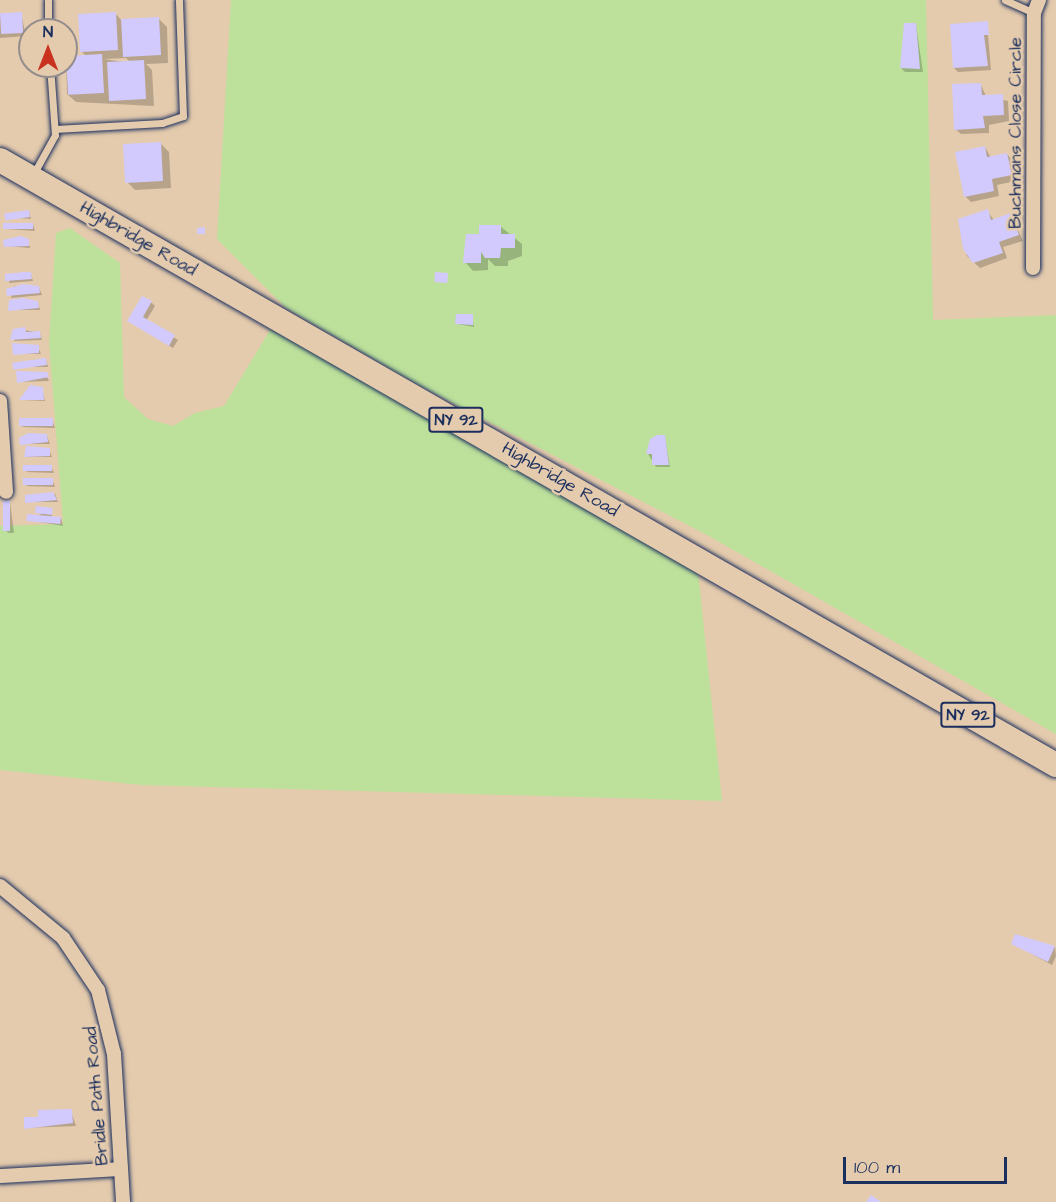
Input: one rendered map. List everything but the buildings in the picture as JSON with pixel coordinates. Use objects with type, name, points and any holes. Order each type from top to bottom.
[{"type":"highway","name":"Highbridge Road","points":[[0,160],[1056,765]]},
{"type":"street","name":"Buchmans Close Circle","points":[[1033,268],[1036,6]]},
{"type":"street","points":[[0,401],[6,492]]},
{"type":"street","name":"Bridle Path Road","points":[[0,886],[63,938],[98,990],[114,1054],[123,1202]]},
{"type":"street","points":[[0,1176],[121,1169]]},
{"type":"lane","points":[[48,0],[48,18]]},
{"type":"lane","points":[[55,129],[162,123],[183,116],[179,0]]},
{"type":"lane","points":[[1005,0],[1036,6]]},
{"type":"lane","points":[[31,178],[55,129],[51,78]]},
{"type":"green space","points":[[231,0],[926,0],[933,320],[1056,315],[1056,734],[707,535],[418,385],[286,308],[217,239]]},
{"type":"green space","points":[[70,228],[120,263],[124,397],[148,419],[173,426],[195,413],[224,406],[273,325],[698,571],[722,801],[141,785],[0,770],[0,526],[63,524],[49,342],[56,233]]}]
